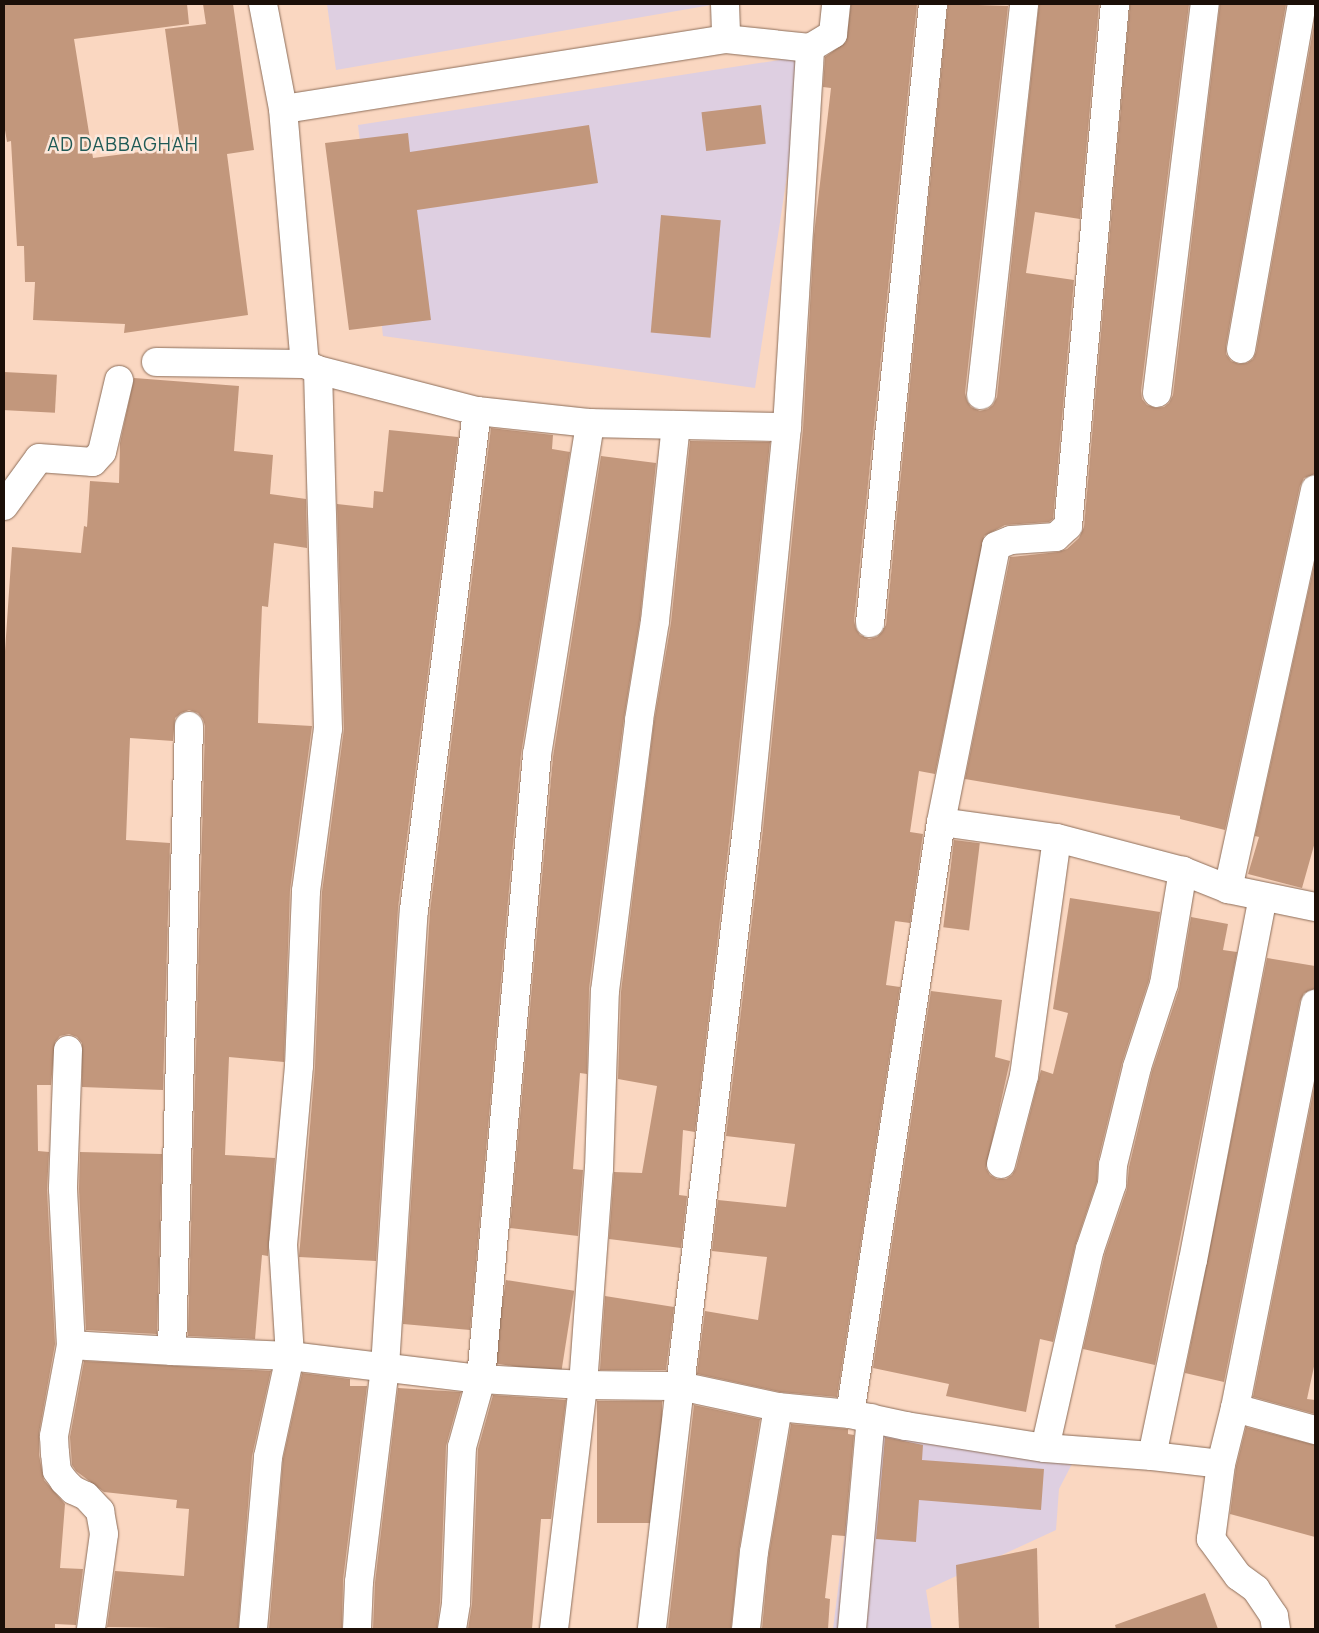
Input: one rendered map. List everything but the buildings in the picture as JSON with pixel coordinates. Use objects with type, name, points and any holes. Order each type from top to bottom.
[{"type":"street","points":[[253,1629],[268,1457],[290,1356],[283,1245],[299,1066],[306,891],[328,729],[312,367],[283,109],[264,4]]},
{"type":"street","points":[[725,4],[726,39]]},
{"type":"street","points":[[283,109],[726,39],[810,48],[833,34],[836,4]]},
{"type":"street","points":[[870,623],[933,4]]},
{"type":"street","points":[[981,395],[1024,4]]},
{"type":"street","points":[[852,1629],[861,1416],[941,822],[996,546],[1011,540],[1056,538],[1068,526],[1115,4]]},
{"type":"street","points":[[1157,392],[1205,4]]},
{"type":"street","points":[[1241,349],[1302,4]]},
{"type":"street","points":[[652,1629],[747,827],[786,427],[810,48]]},
{"type":"street","points":[[156,362],[312,367],[477,411],[590,423],[786,427]]},
{"type":"street","points":[[4,506],[39,458],[93,462],[102,452],[119,380]]},
{"type":"street","points":[[357,1629],[359,1582],[386,1367],[414,910],[477,411]]},
{"type":"street","points":[[452,1629],[456,1603],[462,1447],[481,1379],[537,755],[590,423]]},
{"type":"street","points":[[554,1629],[584,1385],[600,1168],[605,991],[639,720],[655,621],[676,425]]},
{"type":"street","points":[[1228,889],[1315,489]]},
{"type":"street","points":[[172,1351],[190,726]]},
{"type":"street","points":[[941,822],[1057,838],[1183,870],[1228,889],[1263,898],[1315,907]]},
{"type":"street","points":[[1001,1164],[1024,1076],[1057,838]]},
{"type":"street","points":[[1045,1448],[1090,1249],[1112,1184],[1113,1165],[1137,1067],[1164,984],[1183,870]]},
{"type":"street","points":[[1152,1456],[1193,1260],[1263,898]]},
{"type":"street","points":[[1276,1629],[1274,1616],[1256,1589],[1238,1576],[1211,1539],[1221,1464],[1235,1408],[1315,1004]]},
{"type":"street","points":[[68,1050],[63,1189],[71,1345],[54,1436],[54,1453],[57,1471],[64,1481],[73,1490],[86,1496],[100,1511],[104,1534],[90,1629]]},
{"type":"street","points":[[71,1345],[290,1356],[481,1379],[584,1385],[680,1386],[778,1408],[861,1416],[906,1426],[1045,1448],[1152,1456],[1221,1464]]},
{"type":"street","points":[[746,1629],[754,1552],[778,1408]]},
{"type":"street","points":[[1235,1408],[1315,1430]]},
{"type":"shaded area","points":[[327,4],[717,4],[336,70]]},
{"type":"shaded area","points":[[805,56],[755,388],[383,336],[358,125]]},
{"type":"shaded area","points":[[860,1413],[1074,1460],[1059,1489],[1056,1530],[926,1590],[932,1629],[833,1629]]},
{"type":"district","name":"AD DABBAGHAH","points":[[123,145]]}]
